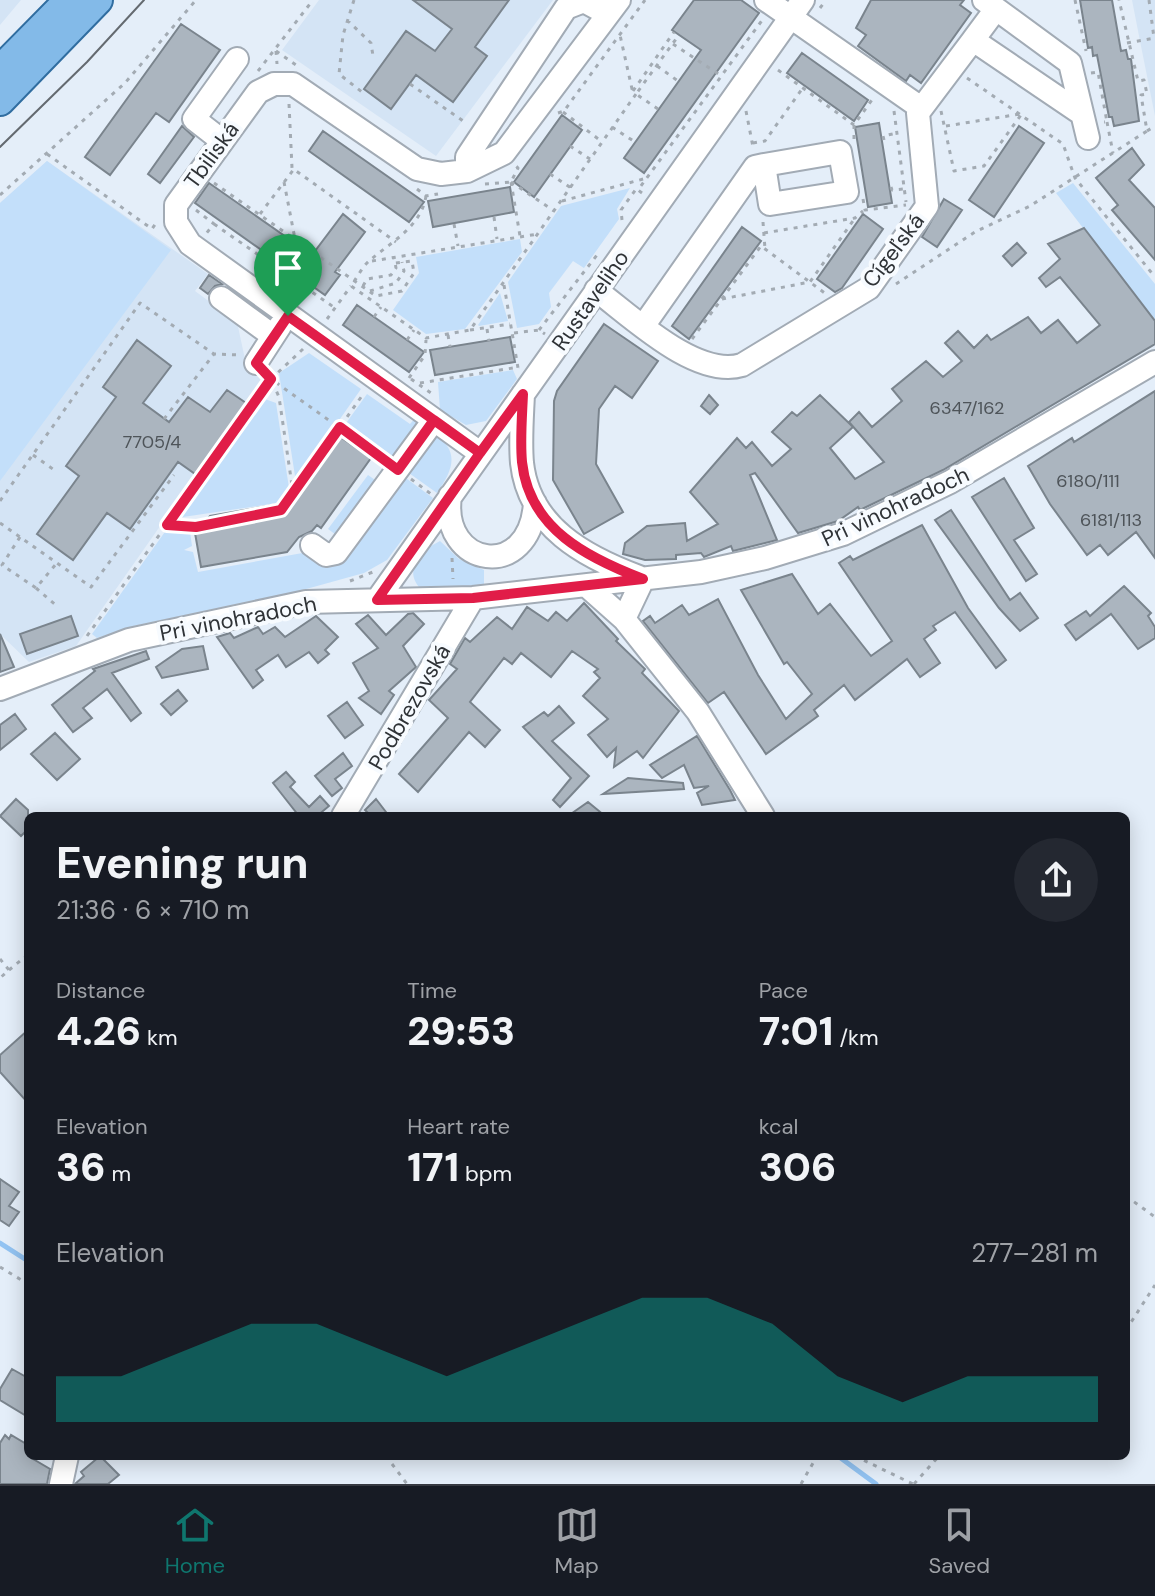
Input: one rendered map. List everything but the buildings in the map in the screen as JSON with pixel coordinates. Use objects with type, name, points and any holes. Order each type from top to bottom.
[{"type":"main road","points":[[0,70],[78,4]]},
{"type":"main road","points":[[0,101],[78,4]]},
{"type":"street","name":"Tbiliská","points":[[467,171],[467,157],[566,8],[584,1],[614,7],[513,144],[493,161],[467,171],[441,174],[417,169],[287,83],[258,92],[176,205],[176,222],[190,244],[291,306],[434,412],[480,453]]},
{"type":"street","points":[[766,6],[797,8],[921,108],[973,40],[990,4],[1070,63],[1088,138]]},
{"type":"street","name":"Rustaveliho","points":[[377,600],[439,496],[480,453],[521,387],[596,290],[797,8]]},
{"type":"street","points":[[973,40],[1082,114]]},
{"type":"street","points":[[221,140],[194,119],[237,59]]},
{"type":"street","name":"Cígeľská","points":[[596,290],[698,360],[714,365],[739,366],[872,286],[927,206],[917,128],[921,108]]},
{"type":"street","points":[[644,325],[755,167],[764,165]]},
{"type":"street","points":[[221,298],[273,336]]},
{"type":"street","points":[[263,371],[273,336],[291,306]]},
{"type":"street","name":"Pri vinohradoch","points":[[0,689],[129,640],[306,602],[588,587],[730,567],[843,534],[998,457],[1155,362]]},
{"type":"street","points":[[439,496],[457,538],[475,553],[490,557],[506,554],[523,542],[534,523],[535,503],[522,461],[521,387]]},
{"type":"street","points":[[312,545],[326,555],[336,553],[398,470],[434,412]]},
{"type":"street","points":[[535,503],[575,549],[643,579],[624,619]]},
{"type":"street","points":[[588,587],[624,619],[698,712],[760,812]]},
{"type":"street","name":"Podbrezovská","points":[[345,812],[463,594]]},
{"type":"street","points":[[61,1484],[66,1460]]},
{"type":"path","points":[[0,195],[125,83],[196,0]]},
{"type":"path","points":[[354,0],[347,20],[339,74],[362,92]]},
{"type":"path","points":[[1119,0],[1138,81],[1144,80],[1147,94],[1141,95],[1147,131]]},
{"type":"path","points":[[1127,43],[1154,38],[1149,0]]},
{"type":"path","points":[[618,233],[625,221],[621,210],[721,75],[766,6]]},
{"type":"path","points":[[347,20],[371,43],[373,56]]},
{"type":"path","points":[[470,330],[571,188],[674,32]]},
{"type":"path","points":[[620,35],[635,92],[658,109]]},
{"type":"path","points":[[635,92],[674,41],[721,75]]},
{"type":"path","points":[[276,51],[301,68]]},
{"type":"path","points":[[715,71],[720,63]]},
{"type":"path","points":[[657,66],[678,81]]},
{"type":"path","points":[[775,68],[854,125]]},
{"type":"path","points":[[970,81],[1063,144],[1075,178],[1155,277]]},
{"type":"path","points":[[410,84],[469,125]]},
{"type":"path","points":[[746,108],[752,143],[765,141],[802,89]]},
{"type":"path","points":[[855,150],[854,125],[879,90]]},
{"type":"path","points":[[259,214],[294,169],[288,100]]},
{"type":"path","points":[[893,100],[906,205],[898,217]]},
{"type":"path","points":[[561,111],[601,141]]},
{"type":"path","points":[[1021,115],[984,166],[954,171],[946,126],[1021,115]]},
{"type":"path","points":[[463,133],[475,116]]},
{"type":"path","points":[[1107,122],[1113,153]]},
{"type":"path","points":[[894,285],[975,232],[1030,206],[1155,126]]},
{"type":"path","points":[[612,127],[635,142]]},
{"type":"path","points":[[884,140],[883,136],[897,133]]},
{"type":"path","points":[[570,146],[590,159]]},
{"type":"path","points":[[984,166],[989,170]]},
{"type":"path","points":[[294,169],[396,242]]},
{"type":"path","points":[[550,174],[571,188]]},
{"type":"path","points":[[561,202],[647,178]]},
{"type":"path","points":[[212,181],[376,296]]},
{"type":"path","points":[[284,182],[295,239]]},
{"type":"path","points":[[520,236],[511,182],[554,212]]},
{"type":"path","points":[[628,183],[646,195]]},
{"type":"path","points":[[891,187],[892,190],[904,189]]},
{"type":"path","points":[[863,195],[865,210]]},
{"type":"path","points":[[325,321],[368,261],[396,242],[424,208],[426,196]]},
{"type":"path","points":[[722,299],[810,282],[855,218],[865,210],[906,205]]},
{"type":"path","points":[[203,216],[207,211]]},
{"type":"path","points":[[494,217],[497,239]]},
{"type":"path","points":[[764,233],[855,218]]},
{"type":"path","points":[[214,224],[335,308]]},
{"type":"path","points":[[454,224],[458,246]]},
{"type":"path","points":[[234,238],[237,233]]},
{"type":"path","points":[[368,261],[538,234]]},
{"type":"path","points":[[539,330],[604,245]]},
{"type":"path","points":[[698,360],[705,351],[688,344],[761,246],[835,302]]},
{"type":"path","points":[[262,270],[271,257]]},
{"type":"path","points":[[363,286],[367,279],[391,275],[394,257]]},
{"type":"path","points":[[537,345],[600,258]]},
{"type":"path","points":[[376,296],[402,291],[414,273],[412,261],[395,263]]},
{"type":"path","points":[[370,291],[396,283],[404,271],[402,262]]},
{"type":"path","points":[[291,306],[304,281]]},
{"type":"path","points":[[504,282],[518,368]]},
{"type":"path","points":[[351,286],[426,338],[511,324]]},
{"type":"path","points":[[373,302],[376,296]]},
{"type":"path","points":[[0,501],[140,303],[214,354],[245,356],[398,470],[439,496]]},
{"type":"path","points":[[374,317],[381,307]]},
{"type":"path","points":[[487,328],[489,341]]},
{"type":"path","points":[[407,340],[414,330]]},
{"type":"path","points":[[512,333],[539,330],[545,334]]},
{"type":"path","points":[[448,334],[450,347]]},
{"type":"path","points":[[426,340],[425,355],[409,378],[433,395],[434,412]]},
{"type":"path","points":[[78,648],[167,525],[263,371],[311,341]]},
{"type":"path","points":[[164,419],[214,354]]},
{"type":"path","points":[[420,383],[522,367],[521,387]]},
{"type":"path","points":[[263,371],[279,397],[293,492]]},
{"type":"path","points":[[447,380],[446,375],[451,374]]},
{"type":"path","points":[[167,525],[196,527],[281,510],[364,393]]},
{"type":"path","points":[[33,455],[57,472]]},
{"type":"path","points":[[0,523],[91,587],[174,475]]},
{"type":"path","points":[[20,537],[2,565],[58,607]]},
{"type":"path","points":[[452,550],[463,594]]},
{"type":"path","points":[[36,588],[57,563]]},
{"type":"path","points":[[342,583],[380,568]]},
{"type":"path","points":[[0,978],[24,958]]},
{"type":"path","points":[[0,959],[9,970]]},
{"type":"path","points":[[1130,1199],[1155,1217]]},
{"type":"path","points":[[0,1267],[24,1282]]},
{"type":"path","points":[[1130,1324],[1155,1285]]},
{"type":"path","points":[[389,1460],[407,1484]]},
{"type":"path","points":[[801,1484],[815,1460]]},
{"type":"path","points":[[863,1460],[914,1484],[935,1460]]},
{"type":"shaded area","points":[[0,0],[21,0],[0,25]]},
{"type":"shaded area","points":[[319,0],[553,0],[436,156],[282,50]]},
{"type":"shaded area","points":[[1132,0],[1155,0],[1155,116],[1140,41]]},
{"type":"shaded area","points":[[47,161],[208,274],[195,291],[237,322],[246,364],[264,378],[76,646],[29,662],[0,634],[0,203]]},
{"type":"shaded area","points":[[47,161],[171,250],[0,481],[0,203]]},
{"type":"shaded area","points":[[1073,183],[1155,284],[1155,321],[1056,193]]},
{"type":"shaded area","points":[[630,188],[617,209],[619,219],[584,268],[573,261],[549,293],[551,307],[539,324],[517,328],[508,282],[561,206]]},
{"type":"shaded area","points":[[520,239],[522,252],[465,329],[426,334],[393,310],[419,273],[416,257]]},
{"type":"shaded area","points":[[500,293],[508,321],[479,326],[478,325]]},
{"type":"shaded area","points":[[309,353],[361,389],[300,476],[295,476],[279,373]]},
{"type":"shaded area","points":[[513,370],[517,379],[486,421],[466,425],[440,410],[438,382]]},
{"type":"shaded area","points":[[367,394],[410,424],[417,416],[426,423],[396,464],[366,442],[368,438],[363,435],[361,438],[344,426]]},
{"type":"shaded area","points":[[262,398],[276,403],[289,488],[278,503],[176,518]]},
{"type":"shaded area","points":[[433,433],[448,447],[452,461],[437,493],[406,471]]},
{"type":"shaded area","points":[[368,475],[378,482],[339,537],[328,529]]},
{"type":"shaded area","points":[[403,476],[433,498],[387,560],[364,573],[299,591],[134,626],[97,638],[92,634],[167,529],[190,532],[192,546],[184,550],[193,552],[198,572],[308,552],[316,559]]},
{"type":"shaded area","points":[[440,541],[459,559],[484,570],[484,585],[421,589],[414,577],[414,566],[427,543],[431,546]]},
{"type":"waterway","points":[[0,1243],[24,1258]]},
{"type":"waterway","points":[[843,1460],[876,1484]]},
{"type":"tram line","points":[[0,147],[87,62],[144,0]]},
{"type":"route","points":[[288,316],[256,363],[271,379],[167,525],[196,527],[281,510],[340,427],[398,470],[434,420],[480,453],[523,394],[522,461],[535,503],[575,549],[603,564],[643,579],[473,598],[377,600],[480,453],[475,449],[434,420],[428,417],[288,316]]}]
